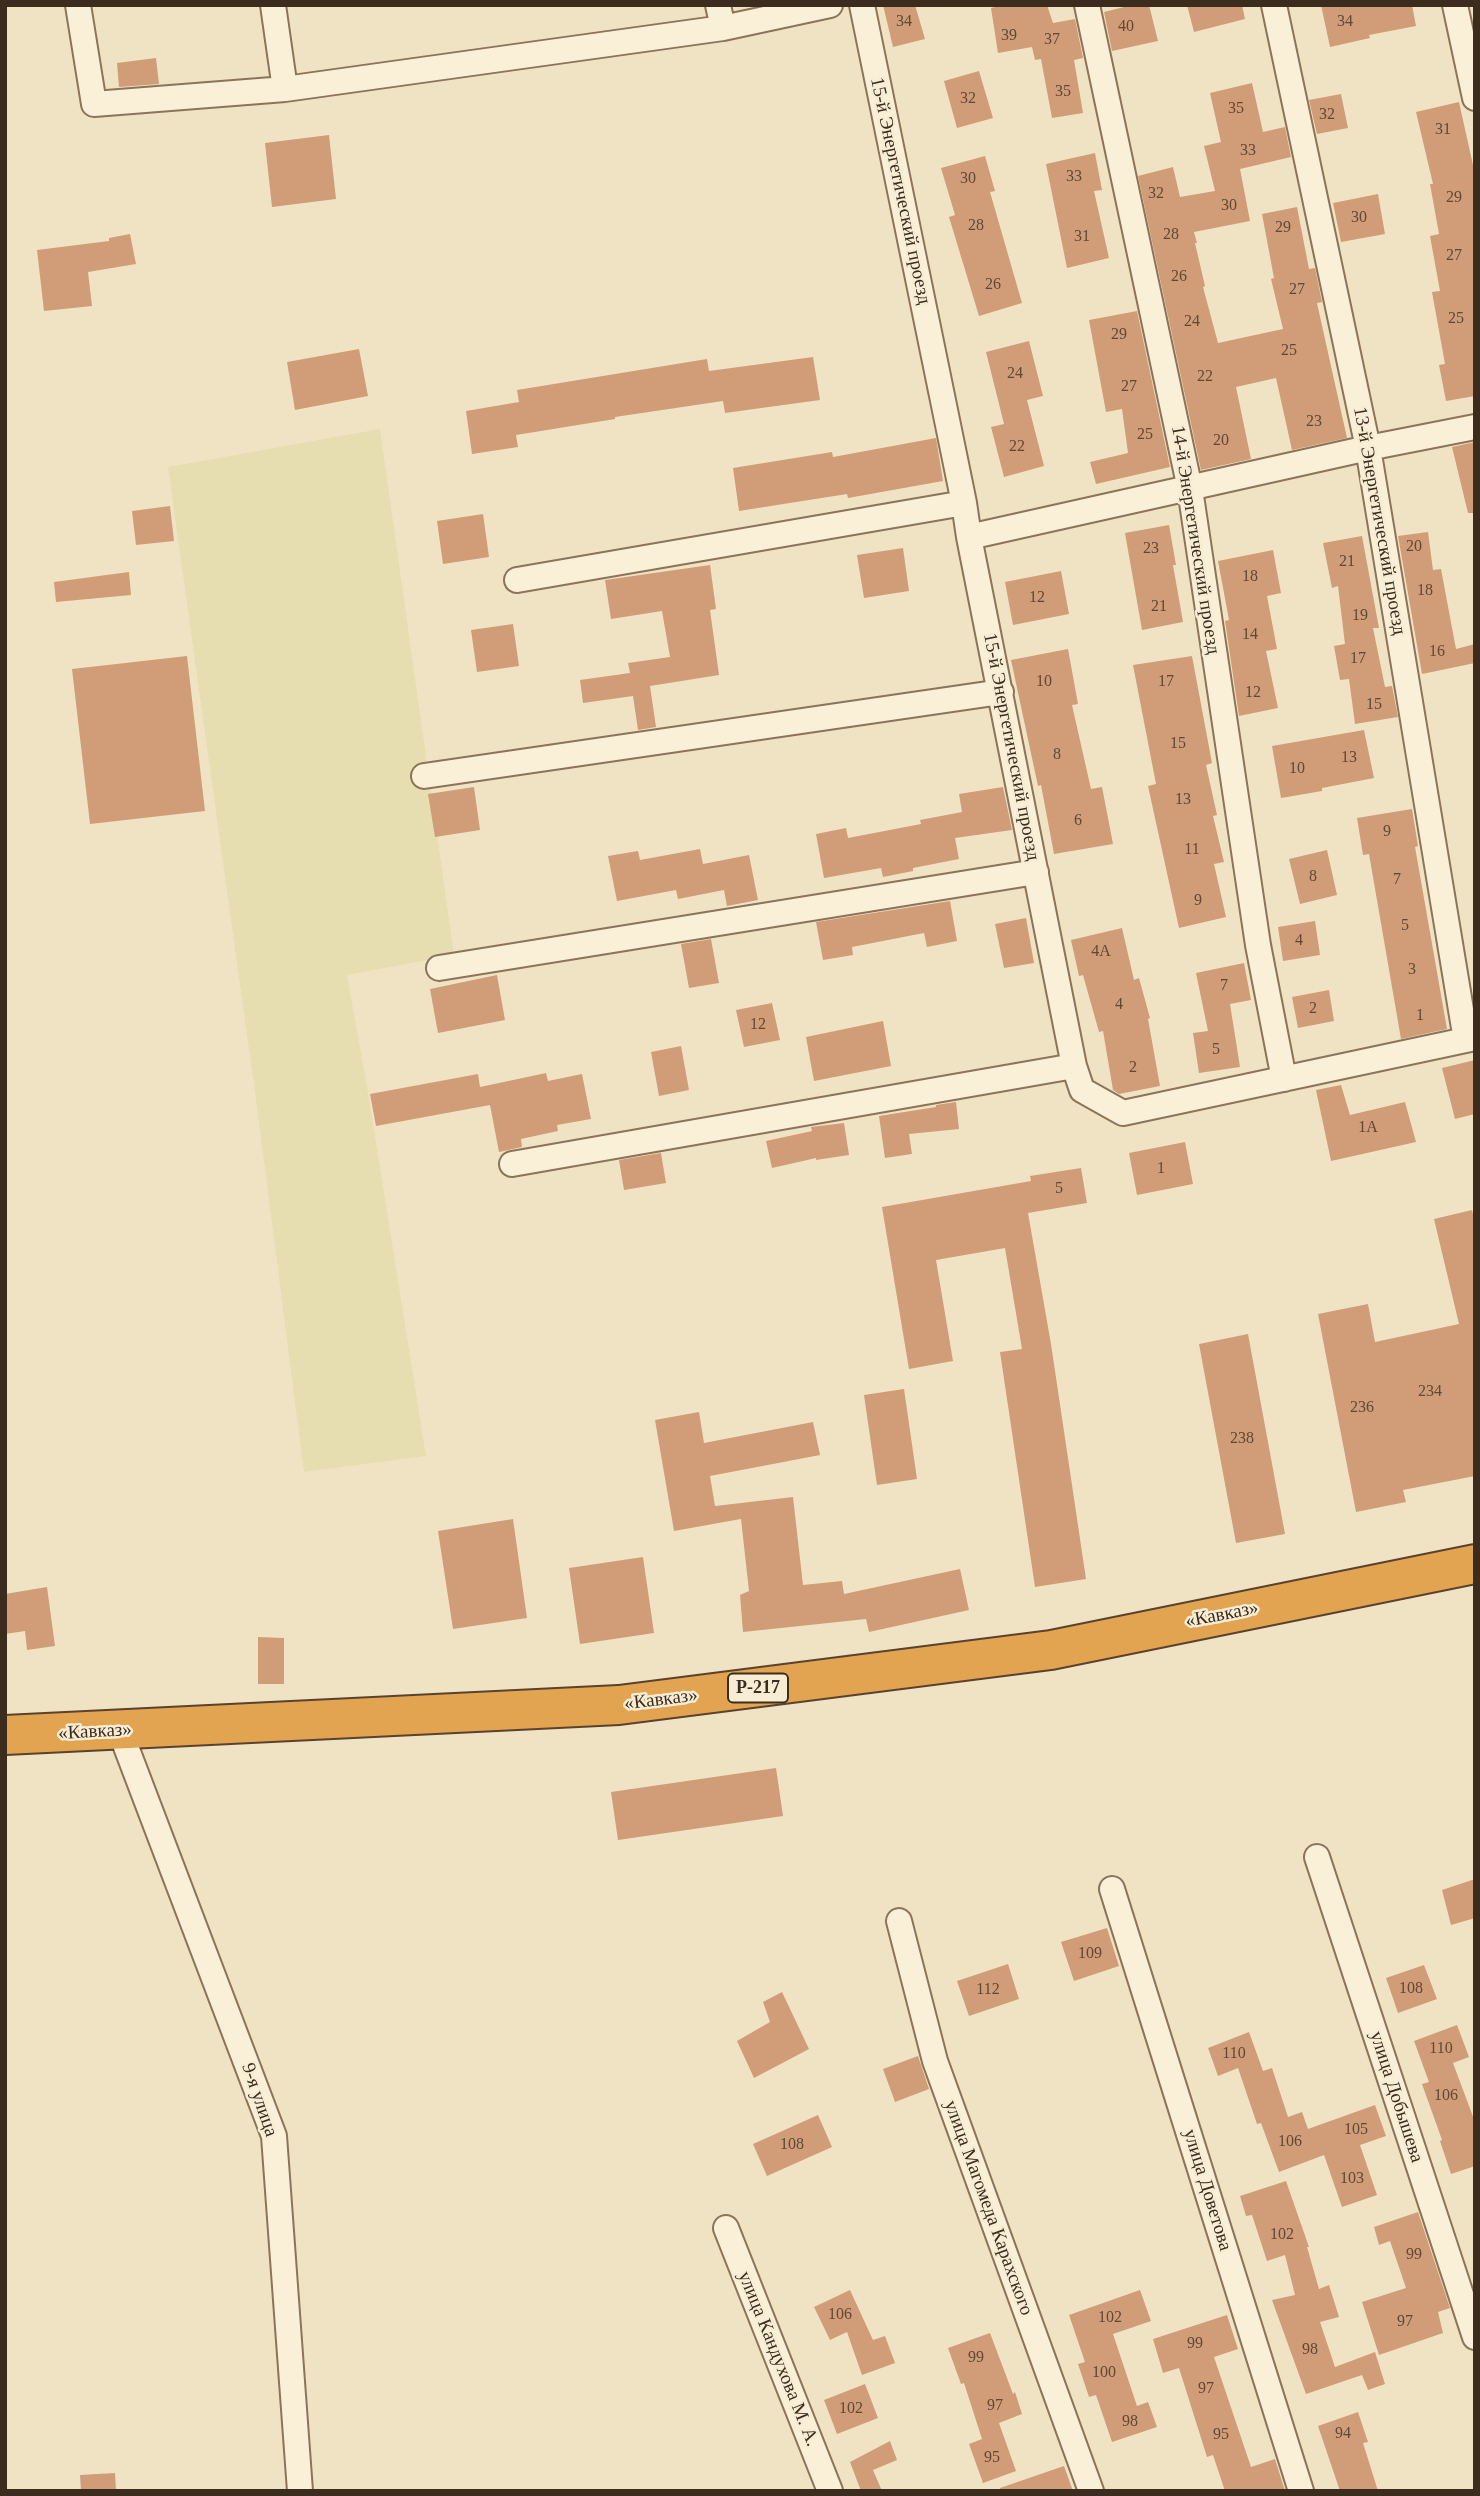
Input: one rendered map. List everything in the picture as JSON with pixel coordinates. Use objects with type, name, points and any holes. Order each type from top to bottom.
[{"type":"highway","name":"«Кавказ»","points":[[5,1735],[619,1706],[1051,1650],[1475,1564]]},
{"type":"street","points":[[79,5],[94,104],[285,89],[720,17],[830,5]]},
{"type":"street","points":[[273,5],[285,89]]},
{"type":"street","name":"15-й Энергетический проезд","points":[[862,5],[964,503],[1074,1066],[1082,1090],[1124,1113],[1470,1039]]},
{"type":"street","name":"14-й Энергетический проезд","points":[[1087,5],[1190,489],[1256,932],[1284,1079]]},
{"type":"street","name":"13-й Энергетический проезд","points":[[1274,5],[1368,448],[1470,1039]]},
{"type":"street","points":[[1455,5],[1475,98]]},
{"type":"street","points":[[969,537],[1368,448],[1475,427]]},
{"type":"street","points":[[517,580],[964,503]]},
{"type":"street","points":[[424,776],[1001,692]]},
{"type":"street","points":[[439,968],[1036,872]]},
{"type":"street","points":[[512,1164],[1074,1066]]},
{"type":"street","name":"9-я улица","points":[[120,1731],[274,2136],[300,2491]]},
{"type":"street","name":"улица Добышева","points":[[1317,1857],[1475,2337]]},
{"type":"street","name":"улица Доветова","points":[[1112,1889],[1301,2491]]},
{"type":"street","name":"улица Магомеда Карахского","points":[[899,1921],[934,2061],[1091,2491]]},
{"type":"street","name":"улица Кандухова М. А.","points":[[726,2228],[830,2491]]},
{"type":"shaded area","points":[[380,429],[454,955],[347,975],[426,1456],[304,1472],[257,1107],[168,467]]},
{"type":"building","points":[[883,5],[915,5],[925,39],[893,47]]},
{"type":"building","points":[[1004,5],[1047,5],[1053,23],[1075,19],[1083,58],[1074,60],[1083,113],[1052,118],[1041,59],[1035,60],[1032,47],[998,53],[991,8]]},
{"type":"building","points":[[1132,5],[1149,5],[1158,41],[1112,51],[1104,12]]},
{"type":"building","points":[[1187,5],[1242,5],[1245,19],[1194,32]]},
{"type":"building","points":[[1321,5],[1412,5],[1416,26],[1369,35],[1370,38],[1330,47]]},
{"type":"building","points":[[156,58],[159,84],[119,87],[117,63]]},
{"type":"building","points":[[979,71],[993,118],[957,128],[944,81]]},
{"type":"building","points":[[1252,83],[1263,132],[1285,127],[1291,157],[1240,169],[1250,221],[1194,232],[1205,286],[1203,287],[1218,343],[1283,329],[1271,279],[1274,278],[1262,214],[1297,207],[1309,269],[1315,268],[1322,302],[1317,303],[1347,438],[1292,450],[1276,378],[1236,387],[1251,459],[1201,470],[1138,176],[1173,167],[1180,197],[1215,191],[1204,146],[1221,142],[1210,93]]},
{"type":"building","points":[[1341,94],[1348,128],[1317,134],[1309,100]]},
{"type":"building","points":[[1459,102],[1475,174],[1475,396],[1446,401],[1439,365],[1445,364],[1432,292],[1440,291],[1430,236],[1439,234],[1430,184],[1433,184],[1416,112]]},
{"type":"building","points":[[329,135],[336,199],[272,207],[265,143]]},
{"type":"building","points":[[1095,153],[1102,190],[1094,191],[1109,258],[1067,268],[1046,164]]},
{"type":"building","points":[[985,156],[995,191],[990,192],[1022,303],[979,316],[949,217],[955,215],[941,168]]},
{"type":"building","points":[[1378,194],[1385,234],[1341,242],[1333,203]]},
{"type":"building","points":[[130,234],[136,264],[88,272],[92,306],[44,311],[37,250],[109,241],[109,238]]},
{"type":"building","points":[[1137,311],[1170,467],[1096,484],[1090,462],[1128,453],[1122,409],[1106,412],[1089,320]]},
{"type":"building","points":[[1029,341],[1043,396],[1027,400],[1044,466],[1004,477],[991,427],[1004,424],[986,352]]},
{"type":"building","points":[[359,349],[368,396],[295,410],[287,362]]},
{"type":"building","points":[[813,357],[820,400],[725,413],[723,401],[615,417],[516,435],[518,447],[472,454],[466,411],[519,402],[517,390],[707,359],[709,371]]},
{"type":"building","points":[[936,438],[943,481],[848,498],[847,494],[739,511],[733,468],[832,452],[833,457]]},
{"type":"building","points":[[1475,442],[1475,513],[1468,513],[1452,447]]},
{"type":"building","points":[[170,506],[174,541],[136,545],[132,511]]},
{"type":"building","points":[[483,514],[489,557],[443,564],[437,521]]},
{"type":"building","points":[[1169,525],[1183,622],[1142,630],[1125,533]]},
{"type":"building","points":[[1428,532],[1433,570],[1441,569],[1456,649],[1475,644],[1475,663],[1422,674],[1398,536]]},
{"type":"building","points":[[1362,536],[1379,628],[1373,628],[1385,687],[1392,686],[1398,717],[1355,724],[1349,679],[1340,680],[1334,646],[1345,644],[1338,586],[1332,588],[1323,543]]},
{"type":"building","points":[[903,548],[909,591],[864,598],[857,555]]},
{"type":"building","points":[[1273,550],[1281,593],[1267,596],[1277,649],[1266,651],[1278,708],[1239,716],[1225,621],[1229,620],[1218,561]]},
{"type":"building","points":[[710,565],[716,609],[710,610],[719,675],[650,686],[656,727],[638,730],[633,696],[583,703],[580,680],[630,673],[628,663],[670,657],[662,611],[611,619],[605,580]]},
{"type":"building","points":[[1061,571],[1069,614],[1013,625],[1005,582]]},
{"type":"building","points":[[129,572],[131,595],[56,602],[54,582]]},
{"type":"building","points":[[513,624],[519,666],[477,672],[471,630]]},
{"type":"building","points":[[1068,649],[1078,704],[1072,705],[1091,789],[1102,787],[1113,844],[1054,854],[1041,785],[1038,786],[1011,660]]},
{"type":"building","points":[[187,656],[205,811],[90,824],[72,669]]},
{"type":"building","points":[[1192,656],[1212,763],[1206,765],[1217,815],[1213,816],[1224,862],[1214,864],[1226,917],[1179,928],[1148,786],[1156,784],[1133,665]]},
{"type":"building","points":[[1364,730],[1374,778],[1281,798],[1272,746]]},
{"type":"building","points":[[474,787],[480,830],[435,837],[428,794]]},
{"type":"building","points":[[1003,787],[1012,830],[955,838],[959,859],[883,877],[881,868],[824,878],[816,834],[846,828],[848,838],[921,824],[920,820],[962,812],[959,794]]},
{"type":"building","points":[[1412,809],[1418,846],[1415,847],[1447,1029],[1401,1039],[1369,854],[1363,855],[1357,818]]},
{"type":"building","points":[[700,849],[703,864],[749,855],[758,900],[727,906],[724,890],[678,899],[676,890],[617,901],[608,856],[638,851],[640,860]]},
{"type":"building","points":[[1327,850],[1337,895],[1300,904],[1289,859]]},
{"type":"building","points":[[950,901],[957,941],[927,947],[924,933],[852,947],[853,955],[823,960],[816,922]]},
{"type":"building","points":[[1026,918],[1034,963],[1004,968],[995,924]]},
{"type":"building","points":[[1315,921],[1320,955],[1283,961],[1278,927]]},
{"type":"building","points":[[1122,928],[1134,980],[1139,978],[1150,1018],[1148,1019],[1160,1086],[1119,1094],[1113,1090],[1103,1031],[1099,1032],[1083,975],[1079,976],[1071,940]]},
{"type":"building","points":[[711,939],[719,983],[689,988],[681,944]]},
{"type":"building","points":[[1244,963],[1251,1000],[1230,1004],[1240,1067],[1199,1073],[1193,1033],[1208,1031],[1196,973]]},
{"type":"building","points":[[497,975],[505,1020],[438,1033],[430,989]]},
{"type":"building","points":[[1329,990],[1334,1021],[1298,1028],[1292,997]]},
{"type":"building","points":[[772,1003],[780,1040],[744,1047],[736,1010]]},
{"type":"building","points":[[883,1021],[891,1066],[814,1081],[806,1037]]},
{"type":"building","points":[[681,1046],[689,1090],[659,1096],[651,1052]]},
{"type":"building","points":[[1475,1060],[1475,1114],[1455,1119],[1442,1068]]},
{"type":"building","points":[[546,1073],[548,1081],[582,1074],[591,1119],[557,1125],[558,1131],[521,1139],[522,1147],[499,1152],[490,1105],[376,1126],[370,1094],[478,1074],[480,1087]]},
{"type":"building","points":[[1341,1085],[1350,1115],[1405,1102],[1416,1142],[1331,1161],[1316,1090]]},
{"type":"building","points":[[956,1102],[959,1129],[909,1134],[912,1154],[885,1158],[879,1116]]},
{"type":"building","points":[[844,1123],[849,1155],[816,1158],[772,1168],[766,1141],[812,1131],[811,1127]]},
{"type":"building","points":[[1185,1142],[1193,1184],[1137,1195],[1129,1153]]},
{"type":"building","points":[[661,1153],[666,1183],[624,1190],[619,1160]]},
{"type":"building","points":[[1081,1168],[1087,1203],[1028,1213],[1051,1344],[1086,1579],[1035,1587],[1000,1352],[1022,1349],[1005,1248],[936,1260],[953,1361],[909,1369],[882,1207],[1031,1181],[1030,1176]]},
{"type":"building","points":[[1472,1210],[1475,1222],[1475,1476],[1403,1490],[1406,1502],[1356,1512],[1318,1314],[1368,1304],[1375,1342],[1459,1324],[1434,1219]]},
{"type":"building","points":[[1248,1334],[1285,1534],[1236,1543],[1199,1344]]},
{"type":"building","points":[[904,1389],[917,1479],[877,1485],[864,1395]]},
{"type":"building","points":[[699,1412],[704,1443],[813,1422],[820,1455],[710,1476],[715,1506],[793,1497],[803,1585],[842,1581],[844,1594],[960,1569],[969,1610],[869,1632],[866,1619],[743,1632],[740,1595],[749,1591],[741,1519],[674,1531],[655,1420]]},
{"type":"building","points":[[513,1519],[527,1618],[453,1629],[438,1531]]},
{"type":"building","points":[[643,1557],[654,1633],[580,1644],[569,1568]]},
{"type":"building","points":[[47,1587],[55,1646],[27,1650],[25,1631],[5,1634],[5,1594]]},
{"type":"building","points":[[258,1637],[284,1638],[284,1684],[258,1684]]},
{"type":"building","points":[[776,1768],[783,1816],[618,1840],[611,1792]]},
{"type":"building","points":[[1475,1879],[1475,1918],[1451,1925],[1442,1890]]},
{"type":"building","points":[[1107,1928],[1119,1966],[1074,1981],[1061,1942]]},
{"type":"building","points":[[1008,1964],[1019,1999],[969,2016],[957,1981]]},
{"type":"building","points":[[1424,1965],[1437,1999],[1398,2013],[1386,1978]]},
{"type":"building","points":[[782,1992],[809,2049],[754,2078],[737,2041],[770,2022],[763,2002]]},
{"type":"building","points":[[1457,2025],[1469,2057],[1453,2063],[1475,2122],[1475,2166],[1451,2174],[1422,2084],[1429,2082],[1414,2041]]},
{"type":"building","points":[[1249,2032],[1263,2071],[1272,2068],[1288,2117],[1302,2112],[1308,2129],[1375,2105],[1386,2136],[1360,2145],[1377,2195],[1342,2207],[1324,2155],[1279,2172],[1261,2123],[1257,2124],[1238,2068],[1218,2076],[1208,2048]]},
{"type":"building","points":[[918,2056],[929,2089],[895,2102],[883,2069]]},
{"type":"building","points":[[818,2115],[832,2147],[767,2176],[753,2144]]},
{"type":"building","points":[[1286,2181],[1309,2247],[1319,2289],[1329,2285],[1339,2317],[1320,2322],[1335,2367],[1375,2352],[1385,2384],[1368,2390],[1362,2375],[1306,2394],[1272,2300],[1295,2295],[1285,2255],[1267,2261],[1252,2215],[1246,2216],[1240,2196]]},
{"type":"building","points":[[1418,2212],[1450,2308],[1438,2312],[1443,2333],[1379,2355],[1362,2302],[1406,2288],[1390,2241],[1379,2245],[1374,2227]]},
{"type":"building","points":[[850,2290],[873,2340],[885,2336],[895,2363],[862,2375],[847,2332],[830,2340],[814,2307]]},
{"type":"building","points":[[1140,2290],[1151,2321],[1113,2334],[1137,2406],[1148,2402],[1157,2427],[1112,2442],[1096,2395],[1089,2397],[1078,2364],[1085,2362],[1069,2315]]},
{"type":"building","points":[[1227,2315],[1238,2349],[1214,2357],[1251,2467],[1275,2459],[1285,2491],[1225,2491],[1213,2455],[1207,2457],[1179,2368],[1163,2373],[1153,2339]]},
{"type":"building","points":[[990,2333],[1022,2414],[999,2423],[1016,2471],[983,2483],[969,2444],[982,2439],[964,2383],[961,2384],[948,2348]]},
{"type":"building","points":[[865,2384],[878,2418],[837,2434],[824,2400]]},
{"type":"building","points":[[1358,2412],[1368,2442],[1363,2443],[1378,2491],[1340,2491],[1318,2426]]},
{"type":"building","points":[[890,2441],[897,2460],[873,2470],[882,2491],[861,2491],[850,2462]]},
{"type":"building","points":[[1064,2466],[1073,2491],[1000,2491],[1000,2488]]},
{"type":"building","points":[[115,2473],[116,2491],[81,2491],[80,2475]]}]
